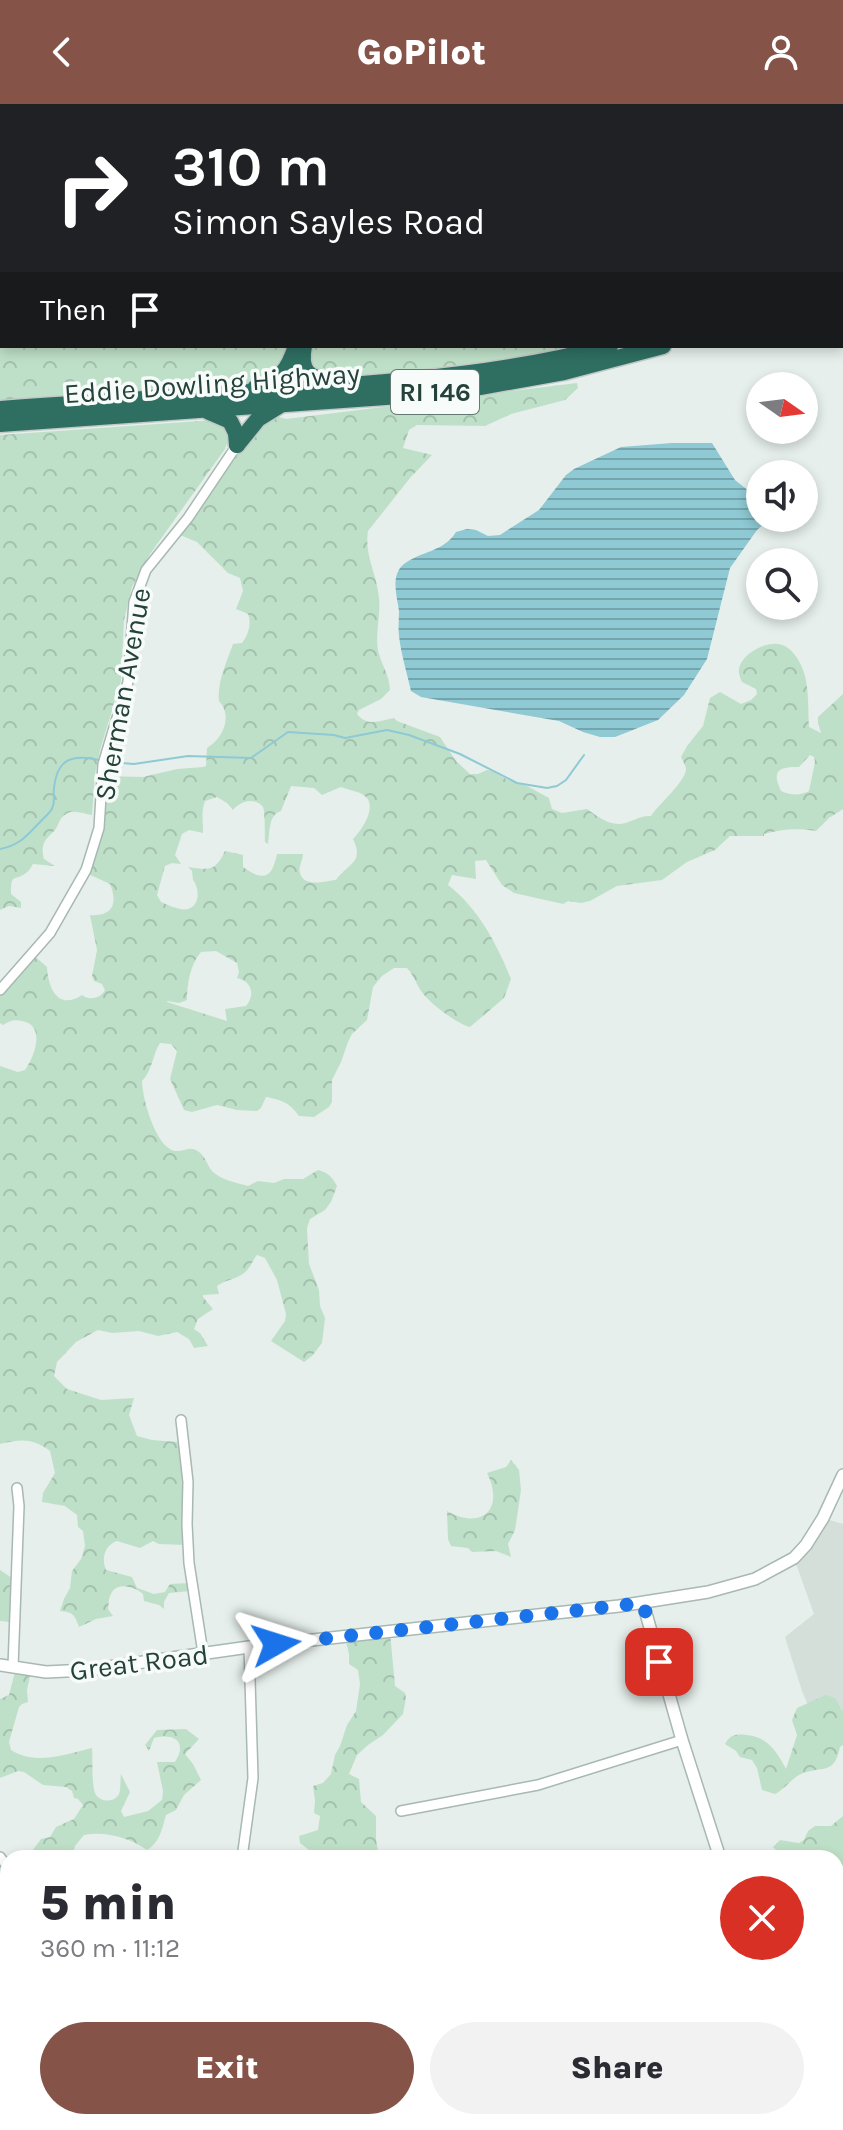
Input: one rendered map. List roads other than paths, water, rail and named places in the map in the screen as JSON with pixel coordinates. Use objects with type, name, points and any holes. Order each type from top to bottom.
[{"type":"highway","points":[[241,393],[272,382],[285,372],[295,348]]},
{"type":"highway","points":[[304,348],[303,363],[309,375],[316,380],[349,385]]},
{"type":"highway","name":"Eddie Dowling Highway","points":[[0,409],[349,385],[507,369],[601,348]]},
{"type":"highway","name":"Eddie Dowling Highway","points":[[0,424],[480,387],[564,372],[655,348]]},
{"type":"highway","points":[[237,445],[258,419],[281,404]]},
{"type":"highway","points":[[204,410],[230,421],[237,445]]},
{"type":"street","name":"Sherman Avenue","points":[[0,990],[50,933],[91,856],[99,828],[102,769],[128,682],[134,602],[146,570],[188,518],[237,445]]},
{"type":"street","points":[[181,1420],[188,1482],[189,1563],[203,1653]]},
{"type":"street","name":"Great Road","points":[[0,1665],[41,1672],[72,1672],[249,1647],[643,1603],[728,1588],[755,1579],[794,1558],[823,1518],[843,1475]]},
{"type":"street","points":[[13,1667],[19,1506],[17,1488]]},
{"type":"street","points":[[643,1603],[717,1850]]},
{"type":"street","points":[[243,1850],[253,1778],[249,1647]]},
{"type":"street","points":[[401,1811],[538,1785],[682,1740]]},
{"type":"water","points":[[712,443],[735,480],[746,489],[746,532],[756,532],[730,568],[707,659],[684,695],[658,720],[615,737],[600,737],[559,721],[421,697],[411,691],[400,643],[396,586],[397,574],[404,564],[445,544],[456,532],[467,529],[488,536],[500,535],[539,510],[574,469],[621,447]]},
{"type":"waterway","points":[[110,762],[134,764],[188,756],[251,758],[288,732],[345,738],[387,730],[460,754],[517,783],[547,788],[566,780],[584,755]]},
{"type":"waterway","points":[[0,849],[23,839],[51,810],[56,778],[63,764],[74,758],[99,760]]}]
